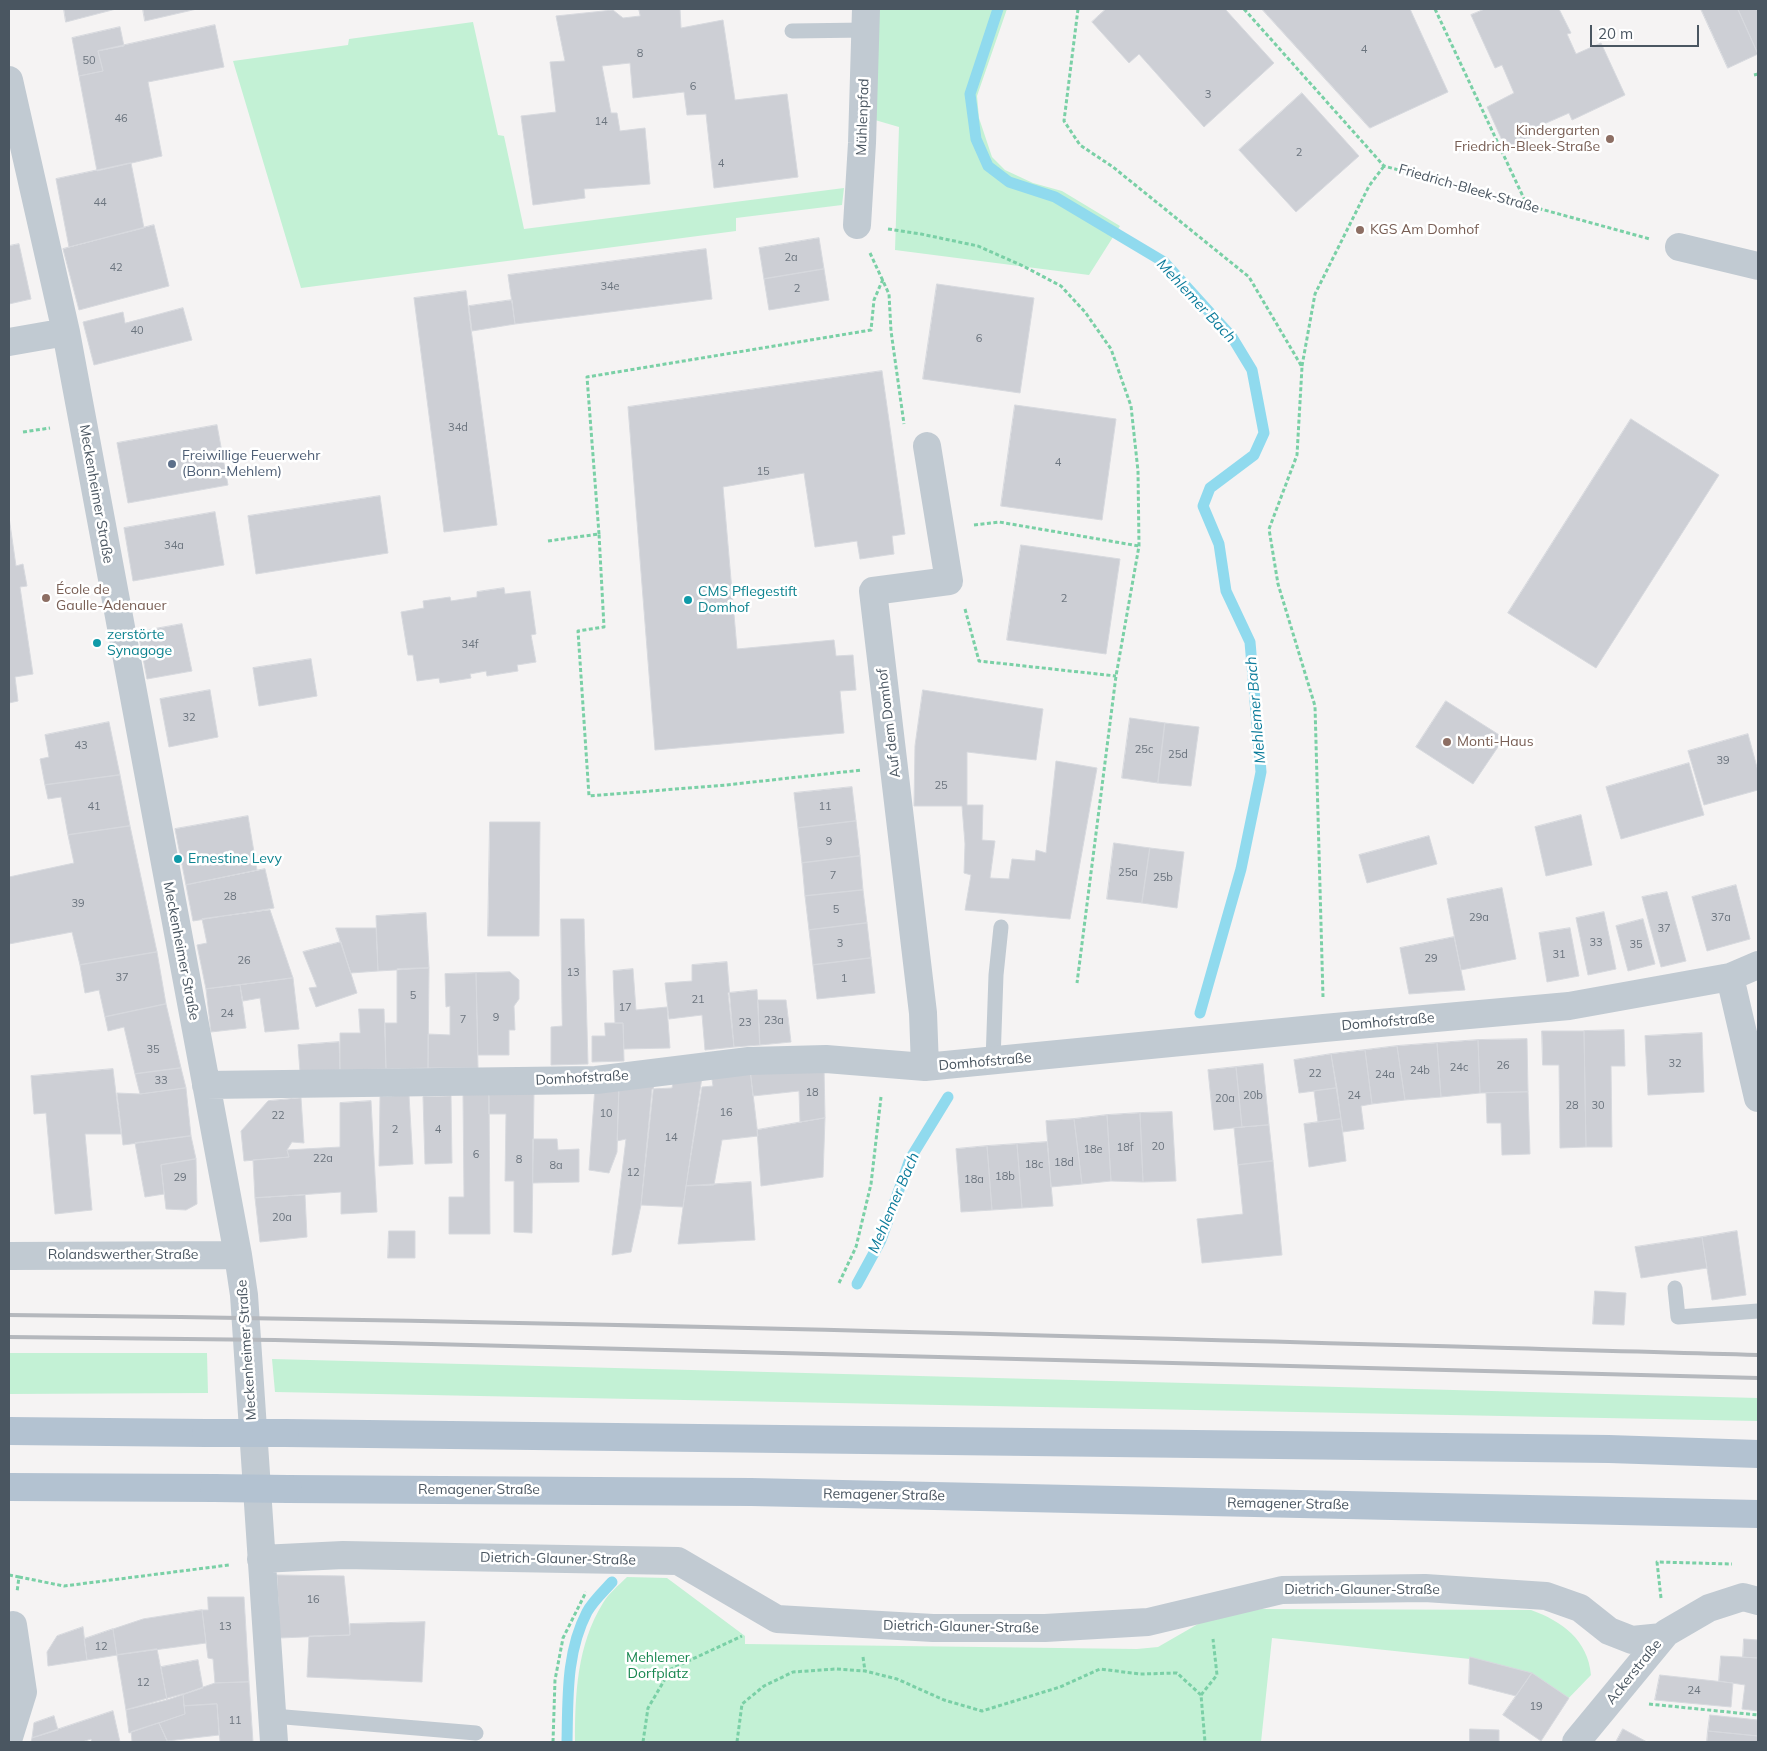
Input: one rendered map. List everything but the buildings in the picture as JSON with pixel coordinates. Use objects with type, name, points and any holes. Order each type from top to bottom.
[{"type":"main road","points":[[9,1431],[1609,1449],[1758,1454]]},
{"type":"main road","name":"Remagener Straße","points":[[9,1487],[751,1492],[1758,1514]]},
{"type":"street","name":"Mühlenpfad","points":[[856,225],[866,19]]},
{"type":"street","name":"Meckenheimer Straße","points":[[9,80],[66,332],[238,1255],[244,1295],[273,1729]]},
{"type":"street","points":[[1679,247],[1758,266]]},
{"type":"street","points":[[9,342],[66,332]]},
{"type":"street","points":[[927,446],[948,581]]},
{"type":"street","name":"Auf dem Domhof","points":[[925,1067],[923,1013],[873,591],[948,581]]},
{"type":"street","name":"Domhofstraße","points":[[206,1085],[596,1080],[749,1061],[826,1059],[925,1067],[1569,1006],[1730,977],[1758,965]]},
{"type":"street","points":[[1730,977],[1758,1098]]},
{"type":"street","name":"Rolandswerther Straße","points":[[9,1256],[238,1255]]},
{"type":"street","name":"Dietrich-Glauner-Straße","points":[[261,1558],[343,1555],[678,1561],[777,1620],[932,1628],[1045,1628],[1148,1622],[1282,1590],[1434,1589],[1546,1596],[1580,1608],[1609,1631],[1632,1640],[1664,1635]]},
{"type":"street","name":"Ackerstraße","points":[[1576,1742],[1664,1635],[1709,1608],[1743,1597],[1758,1601]]},
{"type":"street","points":[[9,1737],[23,1692],[13,1625]]},
{"type":"lane","points":[[792,31],[866,19]]},
{"type":"lane","points":[[993,1061],[996,975],[1001,927]]},
{"type":"lane","points":[[1675,1288],[1678,1317],[1758,1311]]},
{"type":"lane","points":[[273,1729],[476,1733]]},
{"type":"path","points":[[1078,9],[1064,120],[1080,145],[1113,167],[1249,277],[1302,366]]},
{"type":"path","name":"Friedrich-Bleek-Straße","points":[[1244,9],[1384,166],[1679,247]]},
{"type":"path","points":[[1436,9],[1528,206]]},
{"type":"path","points":[[1324,1028],[1315,706],[1278,584],[1270,528],[1297,455],[1302,366],[1315,294],[1369,186],[1384,166]]},
{"type":"path","points":[[856,225],[889,294],[891,331],[905,430],[927,446]]},
{"type":"path","points":[[856,225],[921,234],[978,246],[1023,266],[1061,286],[1085,312],[1110,349],[1131,406],[1138,471],[1138,546],[1116,676],[1077,983]]},
{"type":"path","points":[[883,279],[874,300],[871,330],[587,377],[604,627],[578,630],[588,796],[726,785],[895,767]]},
{"type":"path","points":[[940,531],[999,522],[1138,546]]},
{"type":"path","points":[[548,542],[598,534]]},
{"type":"path","points":[[948,581],[963,600],[979,661],[1116,676]]},
{"type":"path","points":[[839,1283],[856,1247],[871,1184],[884,1064]]},
{"type":"path","points":[[19,1577],[64,1586],[215,1568],[261,1558]]},
{"type":"path","points":[[1664,1635],[1657,1562],[1740,1564]]},
{"type":"path","points":[[553,1742],[555,1680],[563,1638],[590,1585]]},
{"type":"path","points":[[1201,1695],[1217,1675],[1210,1608]]},
{"type":"path","points":[[643,1742],[648,1708],[671,1669],[777,1620]]},
{"type":"path","points":[[737,1742],[742,1704],[764,1686],[793,1672],[836,1669],[865,1671],[897,1679],[944,1700],[982,1711],[1060,1687],[1100,1669],[1140,1674],[1177,1673],[1201,1695],[1205,1742]]},
{"type":"path","points":[[1612,1699],[1758,1715]]},
{"type":"green space","points":[[879,9],[1007,9],[977,96],[979,118],[992,157],[1005,170],[1033,183],[1062,191],[1120,226],[1089,275],[895,250],[899,127],[875,120]]},
{"type":"green space","points":[[473,22],[498,135],[504,136],[524,229],[844,188],[842,205],[736,218],[736,231],[301,288],[233,61],[348,45],[349,39]]},
{"type":"green space","points":[[9,1353],[207,1353],[208,1393],[9,1394]]},
{"type":"green space","points":[[272,1359],[1758,1398],[1758,1421],[275,1392]]},
{"type":"green space","name":"Mehlemer Dorfplatz","points":[[627,1577],[667,1578],[745,1636],[745,1644],[1137,1649],[1158,1647],[1198,1624],[1228,1612],[1262,1609],[1531,1610],[1563,1626],[1579,1642],[1589,1663],[1591,1675],[1564,1703],[1528,1678],[1470,1659],[1272,1638],[1261,1742],[575,1742],[579,1670],[588,1636],[594,1619],[605,1600]]},
{"type":"waterway","name":"Mehlemer Bach","points":[[998,9],[970,94],[976,139],[988,166],[1009,182],[1055,197],[1164,262],[1232,337],[1252,370],[1264,433],[1254,455],[1210,488],[1203,506],[1219,544],[1226,591],[1250,642],[1261,772],[1241,869],[1200,1013]]},
{"type":"waterway","name":"Mehlemer Bach","points":[[857,1284],[881,1240],[910,1159],[948,1097]]},
{"type":"waterway","name":"Mehlemer Bach","points":[[567,1742],[570,1676],[575,1643],[587,1612],[595,1600],[612,1582]]},
{"type":"railway","points":[[9,1315],[665,1326],[1758,1355]]},
{"type":"railway","points":[[9,1337],[275,1340],[1758,1378]]},
{"type":"place","name":"Kindergarten Friedrich-Bleek-Straße","points":[[1610,139]]},
{"type":"place","name":"KGS Am Domhof","points":[[1360,230]]},
{"type":"place","name":"Freiwillige Feuerwehr (Bonn-Mehlem)","points":[[172,464]]},
{"type":"place","name":"École de Gaulle-Adenauer","points":[[46,598]]},
{"type":"place","name":"CMS Pflegestift Domhof","points":[[688,600]]},
{"type":"place","name":"zerstörte Synagoge","points":[[97,643]]},
{"type":"place","name":"Monti-Haus","points":[[1447,742]]},
{"type":"place","name":"Ernestine Levy","points":[[178,859]]}]
